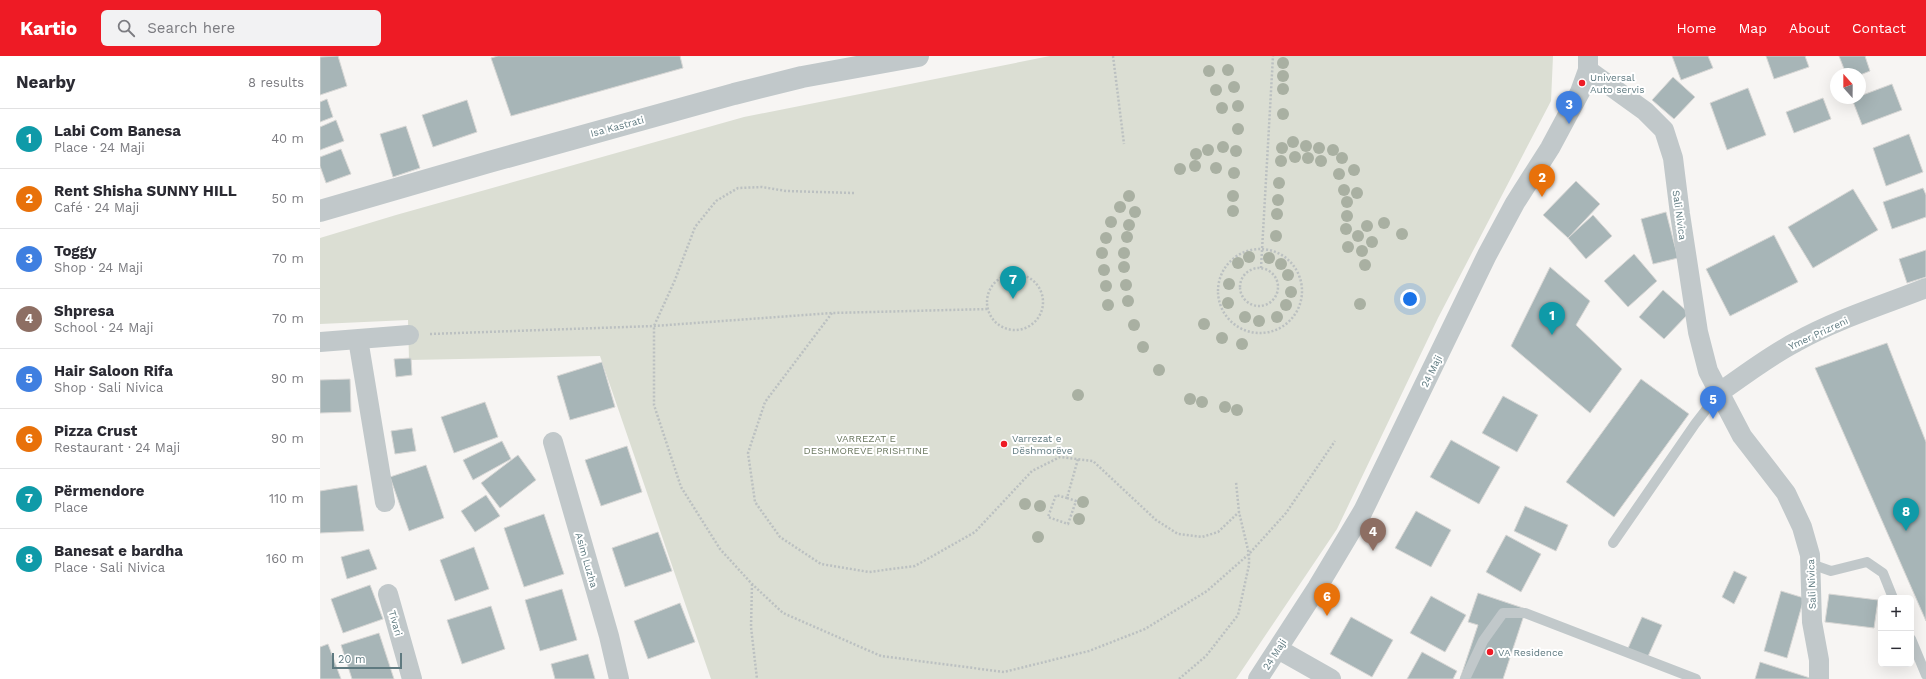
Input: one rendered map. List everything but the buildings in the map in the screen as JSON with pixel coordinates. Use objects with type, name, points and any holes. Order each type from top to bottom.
[{"type":"street","name":"Isa Kastrati","points":[[320,211],[734,94],[802,77],[918,56]]},
{"type":"street","name":"Sali Nivica","points":[[1588,63],[1645,111],[1664,130],[1673,158],[1698,332],[1708,371],[1742,436],[1786,493],[1802,527],[1810,555],[1812,622],[1819,660],[1819,679]]},
{"type":"street","name":"24 Maji","points":[[1258,679],[1317,588],[1363,511],[1487,255],[1515,203],[1550,148],[1569,114],[1580,92],[1588,63]]},
{"type":"street","name":"Ymer Prizreni","points":[[1719,393],[1755,367],[1796,342],[1845,320],[1926,288]]},
{"type":"street","points":[[320,342],[409,335]]},
{"type":"street","points":[[358,339],[385,502]]},
{"type":"street","name":"Asim Luzha","points":[[553,442],[609,636],[619,679]]},
{"type":"street","name":"Tivari","points":[[388,594],[408,678]]},
{"type":"street","points":[[1278,648],[1331,679]]},
{"type":"lane","points":[[1613,544],[1695,424],[1719,393]]},
{"type":"lane","points":[[1811,564],[1831,571],[1868,562],[1883,573],[1892,595]]},
{"type":"lane","points":[[1465,679],[1483,641],[1503,613],[1525,613],[1696,679]]},
{"type":"lane","points":[[1914,646],[1926,675]]},
{"type":"path","points":[[1114,56],[1124,144]]},
{"type":"path","points":[[1261,268],[1273,56]]},
{"type":"path","points":[[854,193],[786,191],[762,187],[738,188],[716,201],[695,227],[675,280],[654,326],[654,405],[681,487],[720,549],[752,584],[783,612],[881,656],[1004,672],[1089,651],[1145,629],[1207,591],[1249,554],[1286,513],[1335,442]]},
{"type":"path","points":[[1262,249],[1279,253],[1290,261],[1298,272],[1302,285],[1302,296],[1299,307],[1293,317],[1284,325],[1269,331],[1253,332],[1242,328],[1226,315],[1219,298],[1218,288],[1220,278],[1233,258],[1244,252],[1262,249]]},
{"type":"path","points":[[1255,268],[1261,268],[1271,272],[1278,282],[1278,287],[1274,299],[1264,306],[1257,307],[1251,305],[1242,297],[1240,284],[1245,274],[1255,268]]},
{"type":"path","points":[[1016,274],[1030,278],[1040,288],[1043,297],[1043,307],[1039,316],[1034,322],[1018,329],[1002,326],[995,321],[989,309],[988,296],[992,287],[998,280],[1006,275],[1016,274]]},
{"type":"path","points":[[409,335],[654,326],[832,313],[989,309]]},
{"type":"path","points":[[832,313],[765,402],[748,453],[755,502],[780,537],[820,564],[869,572],[915,566],[975,532],[1032,471],[1060,457],[1093,461],[1156,520],[1178,534],[1202,537],[1218,532],[1239,512]]},
{"type":"path","points":[[1067,498],[1078,459]]},
{"type":"path","points":[[1179,679],[1206,656],[1238,615],[1249,565],[1249,554],[1239,512],[1236,482]]},
{"type":"path","points":[[1056,495],[1067,498],[1076,501],[1068,524],[1048,517],[1056,495]]},
{"type":"path","points":[[752,584],[751,627],[757,679]]},
{"type":"green space","name":"Varrezat e Dëshmorëve","points":[[1050,56],[1553,56],[1551,101],[1438,318],[1337,529],[1236,679],[711,679],[600,356],[409,360],[408,320],[320,324],[320,238],[396,215],[744,117]]},
{"type":"place","name":"Universal Auto servis","points":[[1582,83]]},
{"type":"place","name":"Toggy","points":[[1569,124]]},
{"type":"place","name":"Rent Shisha SUNNY HILL","points":[[1542,197]]},
{"type":"place","name":"Përmendore","points":[[1013,299]]},
{"type":"place","name":"Labi Com Banesa","points":[[1552,335]]},
{"type":"place","name":"Hair Saloon Rifa","points":[[1713,419]]},
{"type":"place","name":"Varrezat e Dëshmorëve","points":[[1004,444]]},
{"type":"place","name":"Banesat e bardha","points":[[1906,531]]},
{"type":"place","name":"Shpresa","points":[[1373,551]]},
{"type":"place","name":"Pizza Crust","points":[[1327,616]]},
{"type":"place","name":"VA Residence","points":[[1490,652]]},
{"type":"park label","name":"VARREZAT E DESHMOREVE PRISHTINE","points":[[866,444]]}]
